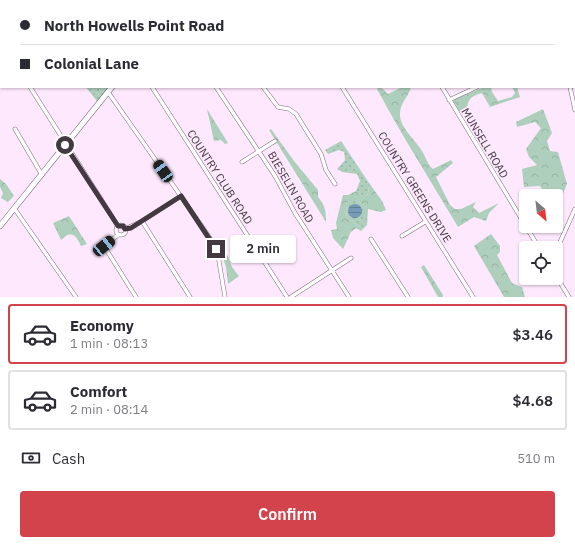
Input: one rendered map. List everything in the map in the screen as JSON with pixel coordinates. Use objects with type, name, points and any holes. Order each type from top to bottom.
[{"type":"main road","points":[[0,226],[111,88]]},
{"type":"street","points":[[31,88],[65,145],[118,226],[116,230],[118,235]]},
{"type":"street","name":"COUNTRY CLUB ROAD","points":[[153,88],[287,297]]},
{"type":"street","name":"BIESELIN ROAD","points":[[217,88],[275,176],[295,213],[349,297]]},
{"type":"street","points":[[264,88],[278,107],[289,109],[296,114],[322,154],[326,170],[335,184]]},
{"type":"street","name":"COUNTRY GREENS DRIVE","points":[[343,88],[473,297]]},
{"type":"street","name":"MUNSELL ROAD","points":[[443,88],[535,241]]},
{"type":"street","points":[[449,100],[475,88]]},
{"type":"street","points":[[570,88],[575,110]]},
{"type":"street","points":[[108,92],[181,196],[216,249],[220,260],[225,297]]},
{"type":"street","points":[[15,129],[42,175]]},
{"type":"street","points":[[242,162],[275,141]]},
{"type":"street","points":[[136,297],[104,246],[118,235],[124,234],[125,229],[142,221],[181,196]]},
{"type":"street","points":[[14,208],[76,297]]},
{"type":"street","points":[[561,241],[574,215],[575,209]]},
{"type":"street","points":[[142,221],[190,297]]},
{"type":"street","points":[[402,236],[425,222]]},
{"type":"street","points":[[118,226],[123,226],[125,229]]},
{"type":"street","points":[[371,239],[408,297]]},
{"type":"street","points":[[291,297],[351,258]]},
{"type":"street","points":[[562,285],[569,297]]},
{"type":"green space","points":[[87,88],[113,88],[99,104]]},
{"type":"green space","points":[[382,88],[388,94],[400,88],[410,88],[400,109],[400,118],[404,127],[420,148],[433,169],[451,160],[453,163],[436,177],[450,205],[455,209],[461,209],[476,202],[473,207],[479,213],[499,203],[489,213],[486,221],[474,217],[458,227],[406,141],[377,89]]},
{"type":"green space","points":[[482,88],[491,88],[498,101],[512,97],[515,93],[512,88],[517,88],[520,97],[490,107],[482,93],[471,98],[468,102],[467,109],[461,114],[453,100]]},
{"type":"green space","points":[[207,109],[228,143],[225,144],[221,140],[214,141]]},
{"type":"green space","points":[[543,109],[552,133],[547,141],[550,151],[558,152],[567,184],[563,194],[563,189],[542,189],[540,186],[524,187],[522,169],[537,165],[529,157],[526,149],[541,128],[535,122],[517,127],[516,122]]},
{"type":"green space","points":[[271,129],[294,161],[318,190],[318,197],[325,208],[326,222],[269,130]]},
{"type":"green space","points":[[341,141],[367,180],[369,193],[366,196],[363,196],[356,191],[360,181],[357,174],[342,172],[337,169],[345,160],[344,152],[339,150],[328,154],[325,150]]},
{"type":"green space","points":[[0,179],[6,184],[14,196],[8,202],[1,198],[3,193],[0,187]]},
{"type":"green space","points":[[367,180],[382,201],[386,210],[381,212],[368,209],[367,225],[365,225],[365,207],[358,201],[349,201],[346,204],[347,218],[363,229],[361,231],[356,228],[351,232],[343,249],[333,238],[331,230],[337,229],[336,223],[343,195],[348,195],[356,191],[363,196],[366,196],[369,193]]},
{"type":"green space","points":[[349,201],[358,201],[365,207],[365,225],[367,225],[363,229],[347,218],[346,204]]},
{"type":"green space","points":[[69,216],[87,244],[81,246],[73,235],[68,235],[61,240],[53,223]]},
{"type":"green space","points":[[491,234],[500,246],[500,252],[497,255],[512,283],[522,287],[525,297],[504,297],[474,246]]},
{"type":"green space","points":[[227,254],[232,267],[239,276],[228,284],[226,267],[222,255]]},
{"type":"green space","points":[[424,265],[443,297],[438,297],[421,267]]},
{"type":"water","points":[[355,204],[360,206],[362,211],[360,216],[355,218],[350,216],[348,211],[350,206]]},
{"type":"route","points":[[65,145],[118,226],[121,225],[125,229],[131,228],[181,196],[216,249]]}]
